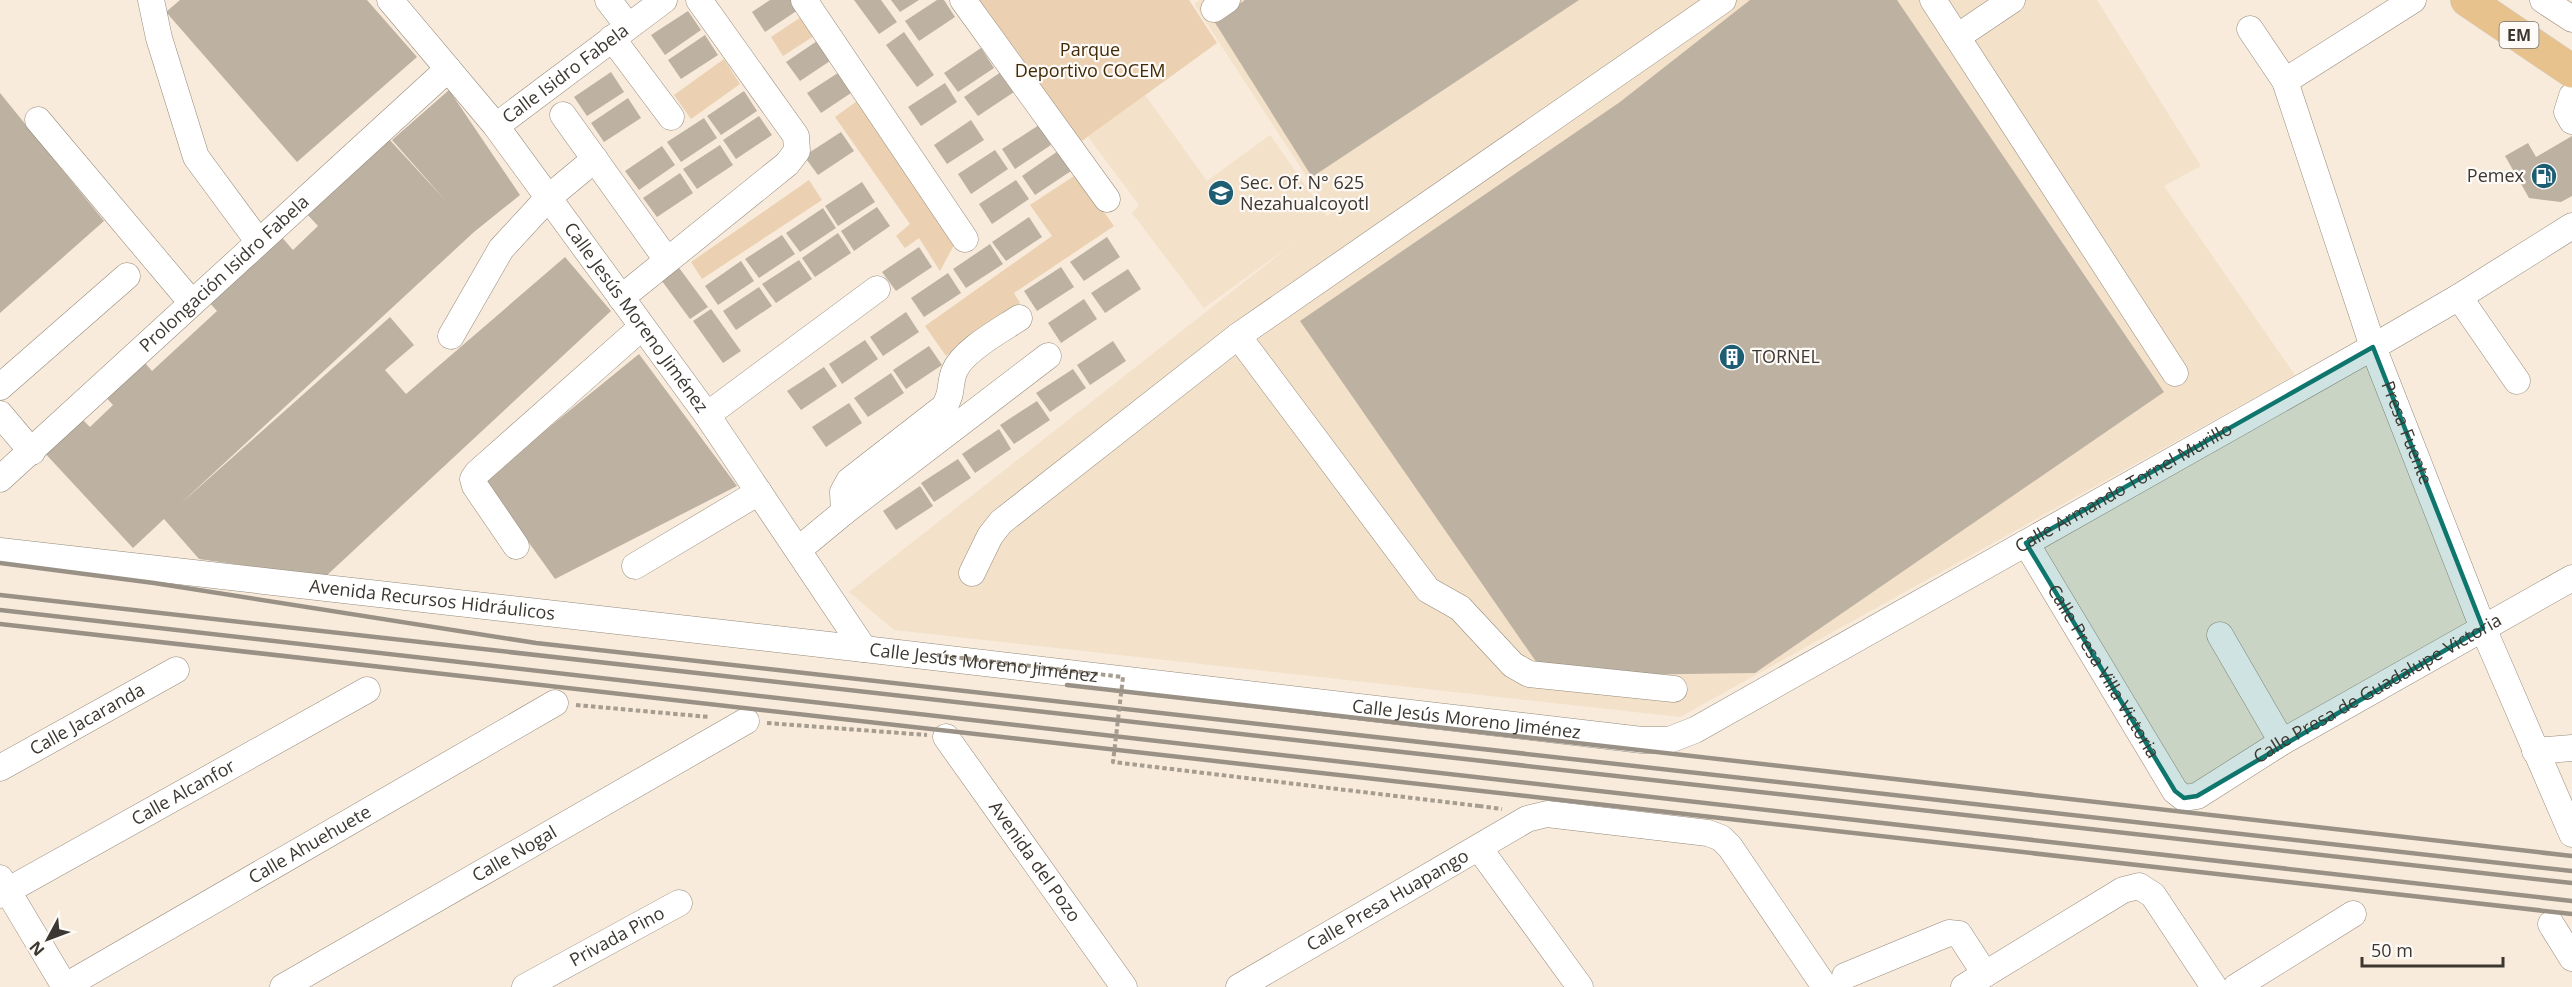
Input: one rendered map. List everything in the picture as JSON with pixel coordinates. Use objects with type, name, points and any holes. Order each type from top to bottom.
[{"type":"main road","name":"EM","points":[[2467,0],[2572,70]]},
{"type":"street","points":[[151,0],[159,38],[196,157],[258,242]]},
{"type":"street","name":"Calle Jesús Moreno Jiménez","points":[[390,0],[496,126],[707,415],[864,649],[1642,740],[1669,740]]},
{"type":"street","points":[[608,0],[620,32],[671,117]]},
{"type":"street","name":"Calle Isidro Fabela","points":[[496,126],[664,0]]},
{"type":"street","points":[[621,298],[787,164],[797,151],[796,136],[699,0]]},
{"type":"street","points":[[804,0],[964,239]]},
{"type":"street","points":[[963,0],[1107,199]]},
{"type":"street","points":[[972,573],[990,536],[1001,522],[1238,336],[1723,0]]},
{"type":"street","points":[[1933,0],[2175,373]]},
{"type":"street","points":[[1957,37],[2012,0]]},
{"type":"street","points":[[2285,81],[2413,0]]},
{"type":"street","points":[[2487,0],[2572,57]]},
{"type":"street","points":[[2543,0],[2572,19]]},
{"type":"street","name":"Presa Fuente","points":[[2250,29],[2285,81],[2373,347],[2483,628],[2572,834]]},
{"type":"street","name":"Prolongación Isidro Fabela","points":[[0,479],[448,69]]},
{"type":"street","points":[[2572,96],[2567,111],[2572,121]]},
{"type":"street","points":[[563,115],[667,260]]},
{"type":"street","points":[[38,120],[192,303]]},
{"type":"street","points":[[451,336],[501,249],[548,198],[595,159]]},
{"type":"street","name":"Calle Armando Tornel Murillo","points":[[1669,740],[1695,730],[2373,347],[2459,297],[2572,226]]},
{"type":"street","points":[[0,387],[127,276]]},
{"type":"street","points":[[707,415],[877,289]]},
{"type":"street","points":[[2459,297],[2517,381]]},
{"type":"street","points":[[844,512],[843,492],[849,481],[944,407],[951,397],[954,373],[962,359],[1018,318]]},
{"type":"street","points":[[516,546],[475,486],[473,479],[642,327]]},
{"type":"street","points":[[1238,336],[1428,590],[1460,608],[1512,666],[1528,674],[1674,688]]},
{"type":"street","points":[[798,550],[844,512],[1048,356]]},
{"type":"street","points":[[0,414],[32,452]]},
{"type":"street","points":[[635,566],[759,492]]},
{"type":"street","name":"Calle Presa Villa Victoria","points":[[2026,543],[2175,791],[2184,798]]},
{"type":"street","name":"Avenida Recursos Hidráulicos","points":[[0,551],[864,649]]},
{"type":"street","name":"Calle Presa de Guadalupe Victoria","points":[[2184,798],[2197,796],[2282,742],[2572,578]]},
{"type":"street","points":[[2220,635],[2282,742]]},
{"type":"street","name":"Calle Jacaranda","points":[[0,768],[176,670]]},
{"type":"street","name":"Calle Alcanfor","points":[[3,888],[367,690]]},
{"type":"street","name":"Calle Ahuehuete","points":[[65,987],[555,703]]},
{"type":"street","name":"Calle Nogal","points":[[283,987],[746,721]]},
{"type":"street","name":"Avenida del Pozo","points":[[945,737],[1124,987]]},
{"type":"street","points":[[2535,751],[2572,748]]},
{"type":"street","name":"Calle Presa Huapango","points":[[1239,987],[1537,815],[1547,813],[1708,833],[1721,837],[1835,982]]},
{"type":"street","points":[[1479,848],[1580,987]]},
{"type":"street","points":[[1835,982],[1949,933],[1959,934],[1974,981],[2123,890],[2139,886],[2153,895],[2214,987]]},
{"type":"street","points":[[3,888],[65,987]]},
{"type":"street","name":"Privada Pino","points":[[525,987],[679,903]]},
{"type":"street","points":[[2236,987],[2353,914]]},
{"type":"street","points":[[2551,924],[2572,958]]},
{"type":"path","points":[[937,655],[1123,677],[1113,762],[1479,806]]},
{"type":"highlighted area","points":[[2373,347],[2483,628],[2197,796],[2184,798],[2175,791],[2026,543]]},
{"type":"shaded area","points":[[1200,0],[2097,0],[2201,166],[2164,186],[2295,375],[1680,717],[894,630],[849,592],[1295,242],[1204,308],[1132,213],[1139,205],[1088,137],[1145,95],[1207,181],[1270,135],[1327,216],[1331,214],[1194,4]]},
{"type":"green space","name":"Parque Deportivo COCEM","points":[[972,0],[1189,0],[1217,43],[1075,146]]},
{"type":"green space","points":[[804,15],[817,34],[783,56],[771,37]]},
{"type":"green space","points":[[724,59],[740,84],[691,119],[674,95]]},
{"type":"green space","points":[[857,101],[955,243],[940,271],[919,238],[905,248],[896,236],[910,224],[835,117]]},
{"type":"green space","points":[[1077,174],[1114,226],[1014,293],[1020,303],[946,356],[925,326],[1052,236],[1030,205]]},
{"type":"green space","points":[[809,180],[822,200],[702,279],[691,262]]},
{"type":"building","points":[[180,0],[367,0],[417,57],[297,162],[166,12]]},
{"type":"building","points":[[770,0],[796,0],[801,8],[765,32],[752,12]]},
{"type":"building","points":[[854,0],[881,0],[897,22],[879,34]]},
{"type":"building","points":[[891,0],[919,0],[900,12]]},
{"type":"building","points":[[937,0],[944,0],[955,17],[919,41],[905,21]]},
{"type":"building","points":[[1245,0],[1579,0],[1312,177],[1214,21]]},
{"type":"building","name":"TORNEL","points":[[1750,0],[1897,0],[2164,392],[1755,673],[1546,676],[1300,321],[1620,102]]},
{"type":"building","points":[[688,11],[701,30],[665,55],[651,35]]},
{"type":"building","points":[[904,32],[934,75],[917,87],[886,45]]},
{"type":"building","points":[[705,35],[718,55],[681,79],[668,60]]},
{"type":"building","points":[[823,37],[836,57],[800,81],[786,62]]},
{"type":"building","points":[[981,48],[994,68],[958,92],[944,73]]},
{"type":"building","points":[[844,69],[857,89],[821,113],[807,93]]},
{"type":"building","points":[[611,72],[624,92],[587,116],[574,97]]},
{"type":"building","points":[[1001,72],[1014,92],[978,116],[964,97]]},
{"type":"building","points":[[945,83],[957,102],[921,126],[908,107]]},
{"type":"building","points":[[449,90],[520,195],[474,232],[179,505],[390,317],[414,345],[385,370],[406,394],[565,257],[611,311],[325,577],[199,559],[164,519],[133,548],[42,450],[79,416],[90,427],[113,405],[101,392],[139,356],[152,371],[217,311],[208,301],[279,234],[293,250],[318,226],[306,213],[388,138],[446,201],[392,140]]},
{"type":"building","points":[[744,91],[757,111],[721,135],[707,116]]},
{"type":"building","points":[[0,93],[104,221],[0,313]]},
{"type":"building","points":[[628,98],[641,118],[604,142],[591,123]]},
{"type":"building","points":[[759,116],[772,135],[736,159],[723,140]]},
{"type":"building","points":[[704,118],[717,138],[681,162],[667,142]]},
{"type":"building","points":[[971,120],[984,140],[947,164],[934,145]]},
{"type":"building","points":[[1039,125],[1051,145],[1015,169],[1002,149]]},
{"type":"building","points":[[841,132],[854,151],[818,175],[804,156]]},
{"type":"building","name":"Pemex","points":[[2572,136],[2572,196],[2561,202],[2529,198],[2505,156],[2528,143],[2536,157]]},
{"type":"building","points":[[720,145],[733,165],[697,189],[683,169]]},
{"type":"building","points":[[662,146],[675,165],[639,190],[625,171]]},
{"type":"building","points":[[995,150],[1008,169],[971,194],[958,174]]},
{"type":"building","points":[[1058,151],[1071,171],[1035,195],[1022,176]]},
{"type":"building","points":[[680,173],[693,193],[657,217],[643,198]]},
{"type":"building","points":[[1016,180],[1029,199],[992,224],[979,204]]},
{"type":"building","points":[[862,182],[875,202],[838,226],[825,206]]},
{"type":"building","points":[[877,207],[890,226],[854,251],[841,231]]},
{"type":"building","points":[[823,208],[836,228],[800,252],[786,233]]},
{"type":"building","points":[[1029,217],[1042,237],[1006,261],[992,242]]},
{"type":"building","points":[[838,233],[851,253],[815,277],[802,258]]},
{"type":"building","points":[[782,235],[795,254],[759,278],[745,259]]},
{"type":"building","points":[[1107,237],[1120,257],[1084,281],[1070,262]]},
{"type":"building","points":[[990,244],[1003,264],[966,288],[953,269]]},
{"type":"building","points":[[919,247],[932,267],[896,291],[882,272]]},
{"type":"building","points":[[799,260],[812,279],[776,303],[762,284]]},
{"type":"building","points":[[741,261],[754,281],[718,305],[705,286]]},
{"type":"building","points":[[677,265],[708,307],[690,319],[659,277]]},
{"type":"building","points":[[1061,267],[1074,287],[1037,311],[1024,291]]},
{"type":"building","points":[[1128,269],[1141,289],[1105,313],[1091,293]]},
{"type":"building","points":[[948,273],[961,293],[924,317],[911,298]]},
{"type":"building","points":[[759,287],[772,306],[736,330],[723,311]]},
{"type":"building","points":[[1084,299],[1097,319],[1061,343],[1048,323]]},
{"type":"building","points":[[711,309],[741,351],[723,363],[693,321]]},
{"type":"building","points":[[906,312],[919,332],[883,356],[870,337]]},
{"type":"building","points":[[865,340],[878,359],[842,384],[829,364]]},
{"type":"building","points":[[1113,341],[1126,361],[1090,385],[1077,365]]},
{"type":"building","points":[[929,346],[942,365],[906,389],[893,370]]},
{"type":"building","points":[[639,354],[737,486],[555,579],[484,480]]},
{"type":"building","points":[[824,367],[837,386],[801,410],[787,391]]},
{"type":"building","points":[[1073,369],[1086,388],[1050,412],[1036,393]]},
{"type":"building","points":[[891,373],[904,393],[868,417],[854,398]]},
{"type":"building","points":[[1037,401],[1050,420],[1014,444],[1000,425]]},
{"type":"building","points":[[849,403],[862,423],[826,447],[812,427]]},
{"type":"building","points":[[999,429],[1011,449],[975,473],[962,454]]},
{"type":"building","points":[[958,459],[971,478],[934,502],[921,483]]},
{"type":"building","points":[[920,486],[933,506],[896,530],[883,511]]},
{"type":"railway","points":[[0,563],[154,583],[536,643],[2572,871]]},
{"type":"railway","points":[[0,595],[2572,883]]},
{"type":"railway","points":[[0,610],[2572,901]]},
{"type":"railway","points":[[0,624],[2572,914]]},
{"type":"railway","points":[[1067,685],[2572,856]]},
{"type":"place","name":"Pemex","points":[[2544,176]]},
{"type":"place","name":"Sec. Of. N° 625 Nezahualcoyotl","points":[[1221,193]]},
{"type":"place","name":"TORNEL","points":[[1732,357]]}]
